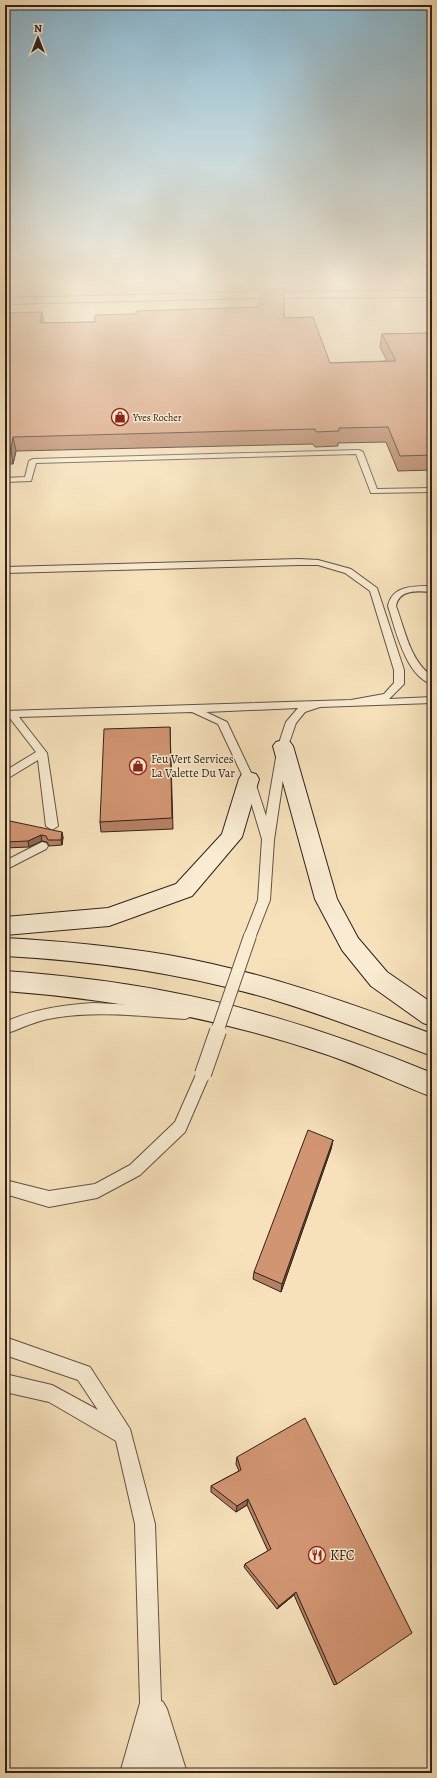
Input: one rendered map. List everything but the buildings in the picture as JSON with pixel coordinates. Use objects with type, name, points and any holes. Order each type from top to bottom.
[{"type":"main road","points":[[283,746],[326,899],[350,944],[379,979],[432,1016]]},
{"type":"main road","points":[[5,926],[109,917],[184,890],[232,837],[249,779]]},
{"type":"main road","points":[[5,947],[118,956],[192,969],[290,994],[374,1021],[432,1045]]},
{"type":"main road","points":[[5,981],[126,993],[195,1006],[319,1040],[382,1063],[432,1085]]},
{"type":"lane","points":[[5,480],[28,479],[33,461],[359,452],[374,491],[432,490]]},
{"type":"lane","points":[[5,570],[299,562],[318,563],[348,571],[374,590],[399,670],[399,684],[387,696],[356,702]]},
{"type":"lane","points":[[432,589],[405,591],[396,594],[392,599],[392,606],[412,663],[424,676],[432,680]]},
{"type":"lane","points":[[8,714],[432,700]]},
{"type":"lane","points":[[5,1187],[49,1199],[97,1191],[135,1170],[180,1126],[203,1074],[250,936],[264,900],[268,840],[283,746],[291,722],[302,710],[328,703]]},
{"type":"lane","points":[[191,709],[222,722],[249,779],[268,840]]},
{"type":"lane","points":[[8,714],[42,753],[52,826]]},
{"type":"lane","points":[[5,776],[42,753]]},
{"type":"lane","points":[[5,866],[42,846]]},
{"type":"lane","points":[[5,1028],[20,1020],[46,1014],[79,1010],[234,1016]]},
{"type":"lane","points":[[5,1346],[84,1373],[124,1435],[146,1524],[153,1773]]},
{"type":"lane","points":[[5,1383],[52,1394],[124,1435]]},
{"type":"lane","points":[[131,1773],[152,1696]]},
{"type":"lane","points":[[152,1696],[176,1773]]},
{"type":"place","name":"Yves Rocher","points":[[120,417]]},
{"type":"place","name":"Feu Vert Services La Valette Du Var","points":[[138,766]]},
{"type":"place","name":"KFC","points":[[317,1555]]}]
